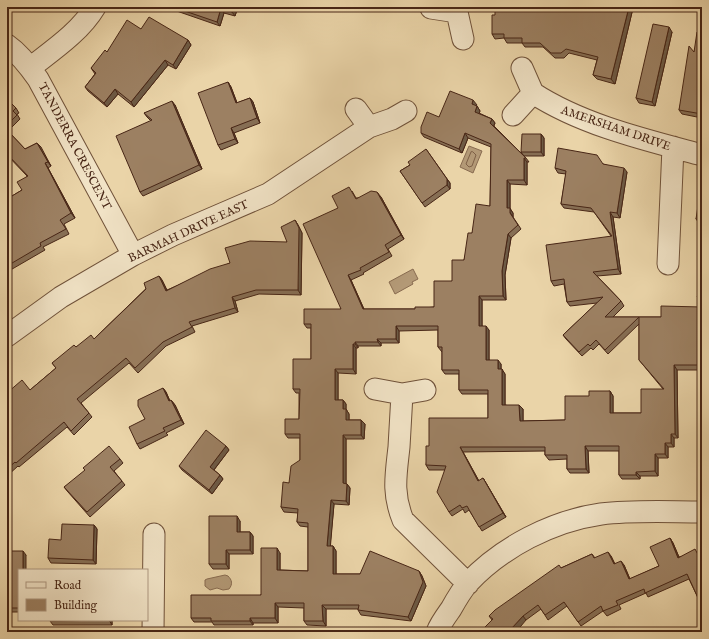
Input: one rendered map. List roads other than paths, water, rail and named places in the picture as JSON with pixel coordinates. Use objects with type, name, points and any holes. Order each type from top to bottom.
[{"type":"street","points":[[30,68],[72,34],[84,22],[95,7]]},
{"type":"street","points":[[431,8],[459,9],[463,39]]},
{"type":"street","name":"TANDERRA CRESCENT","points":[[7,45],[15,51],[30,68],[47,93],[133,255]]},
{"type":"street","points":[[513,115],[534,93],[522,68]]},
{"type":"street","name":"AMERSHAM DRIVE","points":[[534,93],[563,111],[702,155]]},
{"type":"street","points":[[356,109],[369,127]]},
{"type":"street","name":"BARMAH DRIVE EAST","points":[[7,336],[61,297],[133,255],[173,235],[268,194],[369,127],[392,119],[406,111]]},
{"type":"street","points":[[668,264],[673,147]]},
{"type":"street","points":[[375,389],[402,394],[425,390]]},
{"type":"street","points":[[402,394],[399,446],[395,480],[396,500],[402,520],[468,584]]},
{"type":"street","points":[[436,632],[468,584],[497,558],[515,546],[549,528],[565,522],[601,514],[702,512]]},
{"type":"street","points":[[154,534],[154,632]]},
{"type":"water","points":[[469,146],[482,151],[473,173],[460,167]]},
{"type":"water","points":[[413,269],[418,279],[412,282],[413,284],[395,294],[389,282]]},
{"type":"water","points":[[225,575],[228,576],[231,581],[229,589],[223,590],[217,588],[210,590],[205,586],[205,580]]}]
